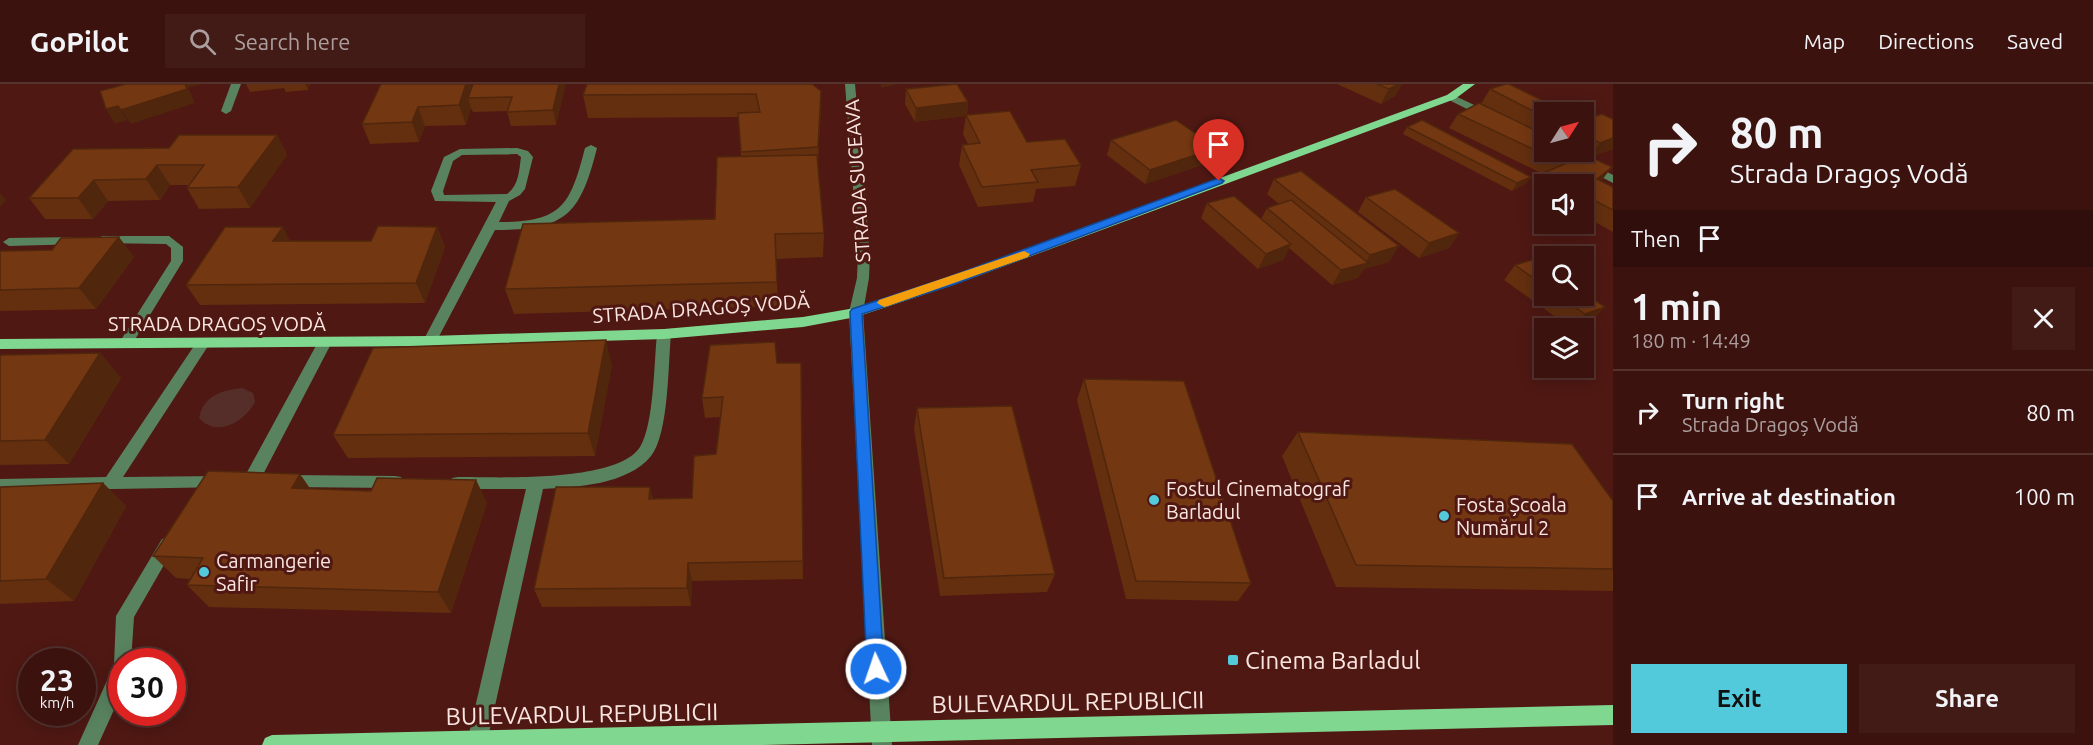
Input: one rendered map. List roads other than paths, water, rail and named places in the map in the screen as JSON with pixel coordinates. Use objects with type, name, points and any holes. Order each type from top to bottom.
[{"type":"main road","name":"STRADA DRAGOȘ VODĂ","points":[[0,344],[430,341],[664,334],[803,322],[856,312],[1015,258],[1451,96],[1470,84]]},
{"type":"main road","name":"BULEVARDUL REPUBLICII","points":[[272,745],[881,739],[1613,715]]},
{"type":"street","points":[[226,111],[236,84]]},
{"type":"street","name":"STRADA SUCEAVA","points":[[850,84],[864,253],[863,278],[856,312],[881,739]]},
{"type":"street","points":[[1451,96],[1503,123]]},
{"type":"street","points":[[490,226],[526,226],[550,220],[566,210],[577,194],[591,148]]},
{"type":"street","points":[[430,341],[504,199],[514,196],[520,190],[527,158],[524,153],[517,151],[460,152],[448,159],[437,190],[439,198],[504,199]]},
{"type":"street","points":[[1578,162],[1613,180]]},
{"type":"street","points":[[9,242],[169,240],[177,247],[177,261],[126,343]]},
{"type":"street","points":[[441,482],[536,483],[605,475],[627,468],[644,454],[654,426],[664,334]]},
{"type":"street","points":[[251,481],[325,342]]},
{"type":"street","points":[[111,482],[203,343]]},
{"type":"street","points":[[0,485],[111,482],[406,482]]},
{"type":"street","points":[[193,503],[205,483]]},
{"type":"street","points":[[477,742],[536,483]]},
{"type":"street","points":[[123,648],[124,616],[174,534]]},
{"type":"street","points":[[88,745],[108,700]]},
{"type":"place","name":"Fostul Cinematograf Barladul","points":[[1154,500]]},
{"type":"place","name":"Fosta Școala Numărul 2","points":[[1444,516]]},
{"type":"place","name":"Carmangerie Safir","points":[[204,572]]},
{"type":"place","name":"Cinema Barladul","points":[[1233,660]]}]
